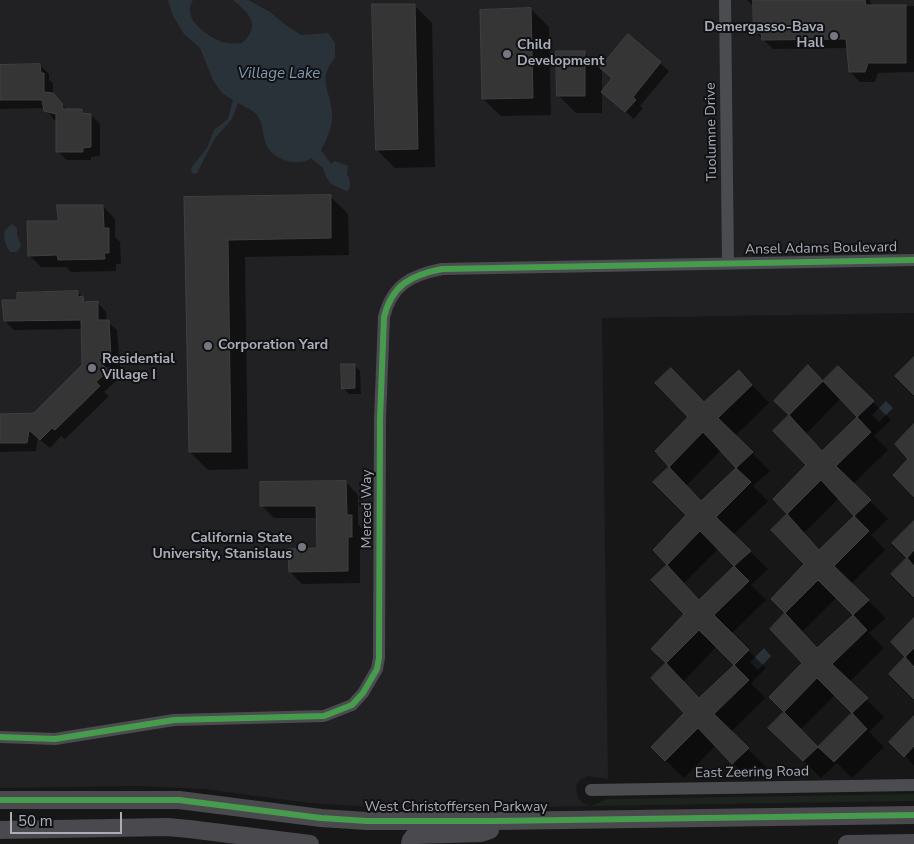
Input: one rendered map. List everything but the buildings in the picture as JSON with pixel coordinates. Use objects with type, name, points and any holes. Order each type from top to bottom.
[{"type":"street","name":"Tuolumne Drive","points":[[725,0],[728,264]]},
{"type":"street","name":"Ansel Adams Boulevard","points":[[728,264],[914,260]]},
{"type":"street","name":"Merced Way","points":[[0,737],[55,739],[174,720],[324,716],[352,704],[371,681],[377,669],[379,658],[381,372],[384,317],[387,303],[392,295],[415,276],[423,272],[442,269],[728,264]]},
{"type":"street","name":"East Zeering Road","points":[[591,790],[914,785]]},
{"type":"street","name":"West Christoffersen Parkway","points":[[0,800],[179,800],[344,820],[495,821],[914,815]]},
{"type":"street","points":[[410,844],[413,837],[420,834],[486,832],[491,829],[495,821]]},
{"type":"street","points":[[0,830],[167,828],[310,844]]},
{"type":"street","points":[[847,844],[914,843]]},
{"type":"shaded area","name":"California State University, Stanislaus","points":[[0,0],[914,0],[914,313],[602,318],[608,779],[588,776],[581,779],[577,784],[578,798],[584,804],[591,806],[407,809],[309,803],[205,789],[136,786],[0,788]]},
{"type":"shaded area","points":[[914,794],[914,801],[591,806],[607,799]]},
{"type":"water","name":"Village Lake","points":[[168,0],[193,0],[190,14],[197,26],[209,36],[225,43],[242,43],[251,31],[251,20],[233,0],[248,0],[270,12],[301,35],[328,33],[335,43],[335,58],[330,65],[326,78],[331,104],[332,123],[321,150],[331,164],[335,161],[348,166],[349,190],[346,191],[331,184],[323,168],[311,158],[306,161],[293,162],[281,159],[275,155],[267,146],[258,116],[238,103],[232,119],[215,138],[197,173],[192,173],[191,168],[207,148],[214,130],[228,119],[233,100],[222,93],[213,80],[200,48],[184,34],[173,16]]},
{"type":"water","points":[[12,224],[17,228],[17,235],[21,245],[17,252],[10,252],[4,239],[5,230]]},
{"type":"water","points":[[886,401],[893,408],[879,422],[872,415]]},
{"type":"water","points":[[764,648],[771,656],[758,670],[750,662]]},
{"type":"cycle path","points":[[0,737],[55,739],[174,720],[324,716],[352,705],[363,693],[377,669],[379,658],[380,419],[384,317],[392,297],[404,283],[412,278],[442,269],[914,260]]},
{"type":"cycle path","points":[[0,800],[179,800],[321,818],[367,821],[914,815]]},
{"type":"place","name":"Demergasso-Bava Hall","points":[[834,36]]},
{"type":"place","name":"Child Development","points":[[507,54]]},
{"type":"place","name":"Corporation Yard","points":[[208,346]]},
{"type":"place","name":"Residential Village I","points":[[92,368]]},
{"type":"place","name":"California State University, Stanislaus","points":[[302,547]]}]
